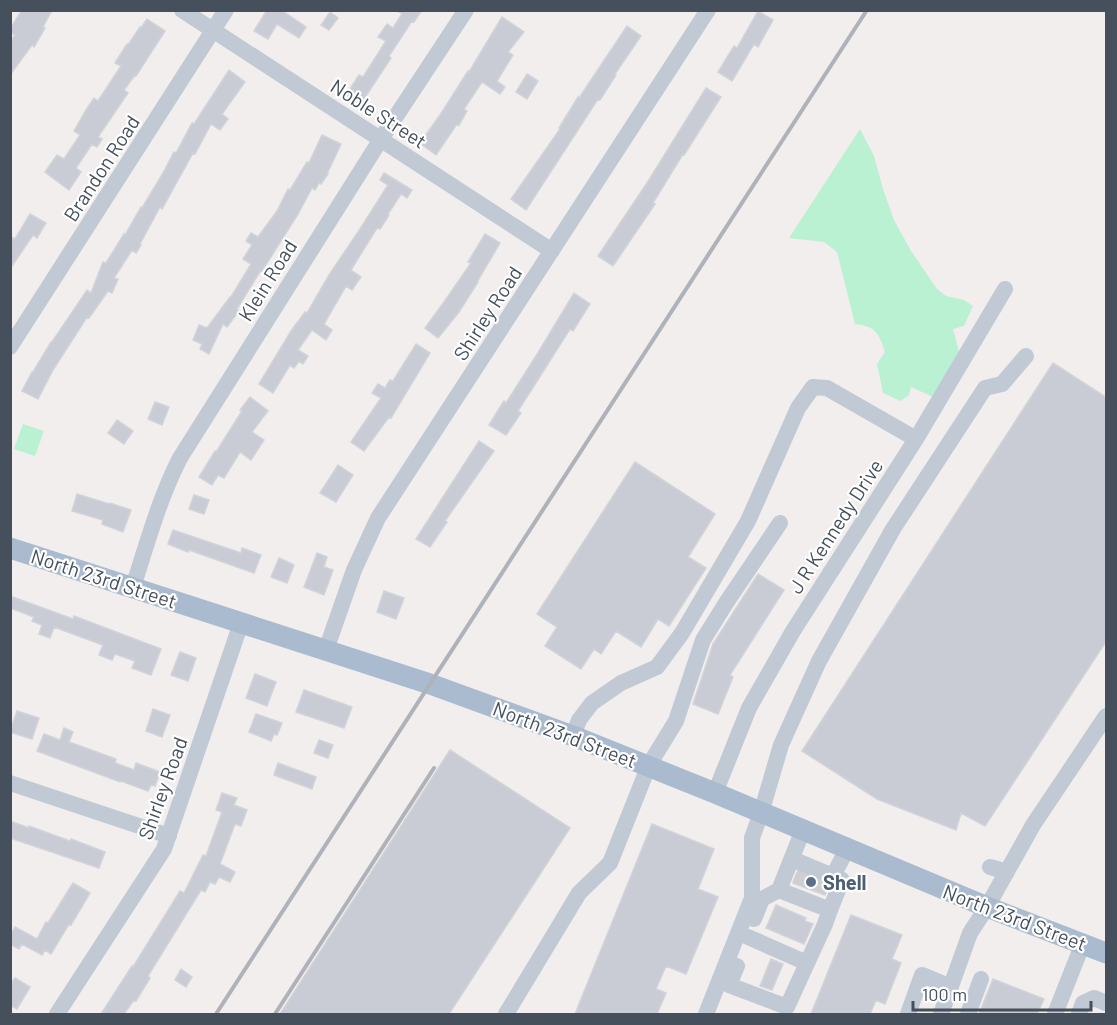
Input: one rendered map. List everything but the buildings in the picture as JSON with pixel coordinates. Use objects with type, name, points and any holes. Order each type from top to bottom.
[{"type":"main road","name":"North 23rd Street","points":[[10,548],[430,684],[573,736],[649,765],[987,908],[1106,952]]},
{"type":"street","name":"Noble Street","points":[[182,10],[552,251]]},
{"type":"street","name":"Brandon Road","points":[[10,347],[226,10]]},
{"type":"street","name":"Klein Road","points":[[133,587],[161,498],[180,458],[381,139],[466,10]]},
{"type":"street","name":"Shirley Road","points":[[326,650],[354,570],[378,518],[708,10]]},
{"type":"street","name":"J R Kennedy Drive","points":[[715,793],[749,708],[793,631],[916,439],[1005,289]]},
{"type":"street","points":[[706,1014],[752,898],[752,838],[781,745],[819,661],[893,529],[985,388],[1002,384],[1026,356]]},
{"type":"street","points":[[573,736],[579,720],[592,703],[621,683],[657,667],[682,633],[748,521],[798,408],[813,387],[827,388],[916,439]]},
{"type":"street","points":[[506,1014],[579,893],[610,862],[649,765],[676,721],[703,640],[780,523]]},
{"type":"street","name":"Shirley Road","points":[[57,1014],[164,849],[241,623]]},
{"type":"street","points":[[940,1014],[970,933],[987,908],[1033,825],[1107,716]]},
{"type":"street","points":[[10,783],[169,837]]},
{"type":"street","points":[[797,882],[792,859],[803,830]]},
{"type":"street","points":[[822,885],[847,849]]},
{"type":"street","points":[[792,859],[797,882]]},
{"type":"street","points":[[990,867],[1007,872]]},
{"type":"street","points":[[842,880],[787,1007],[729,985],[762,899],[797,882],[822,885],[842,880]]},
{"type":"street","points":[[797,882],[822,885]]},
{"type":"street","points":[[822,885],[830,910]]},
{"type":"street","points":[[748,937],[807,963]]},
{"type":"street","points":[[1055,1014],[1083,943]]},
{"type":"street","points":[[908,1014],[922,975],[951,987]]},
{"type":"street","points":[[968,1014],[981,979]]},
{"type":"street","points":[[1078,1014],[1083,1003],[1094,998],[1107,1003]]},
{"type":"green space","points":[[860,129],[874,156],[894,220],[911,251],[937,289],[946,296],[964,300],[973,306],[964,326],[953,329],[960,355],[933,397],[911,387],[909,395],[901,401],[883,393],[877,364],[885,352],[881,340],[872,329],[855,324],[837,252],[824,242],[789,238]]},
{"type":"green space","points":[[23,424],[44,431],[35,456],[14,449]]},
{"type":"tunnel","points":[[800,885],[805,873]]},
{"type":"tunnel","points":[[817,891],[822,879]]},
{"type":"railway","points":[[216,1014],[867,10]]},
{"type":"railway","points":[[275,1014],[434,768]]},
{"type":"place","name":"Shell","points":[[811,882]]}]
